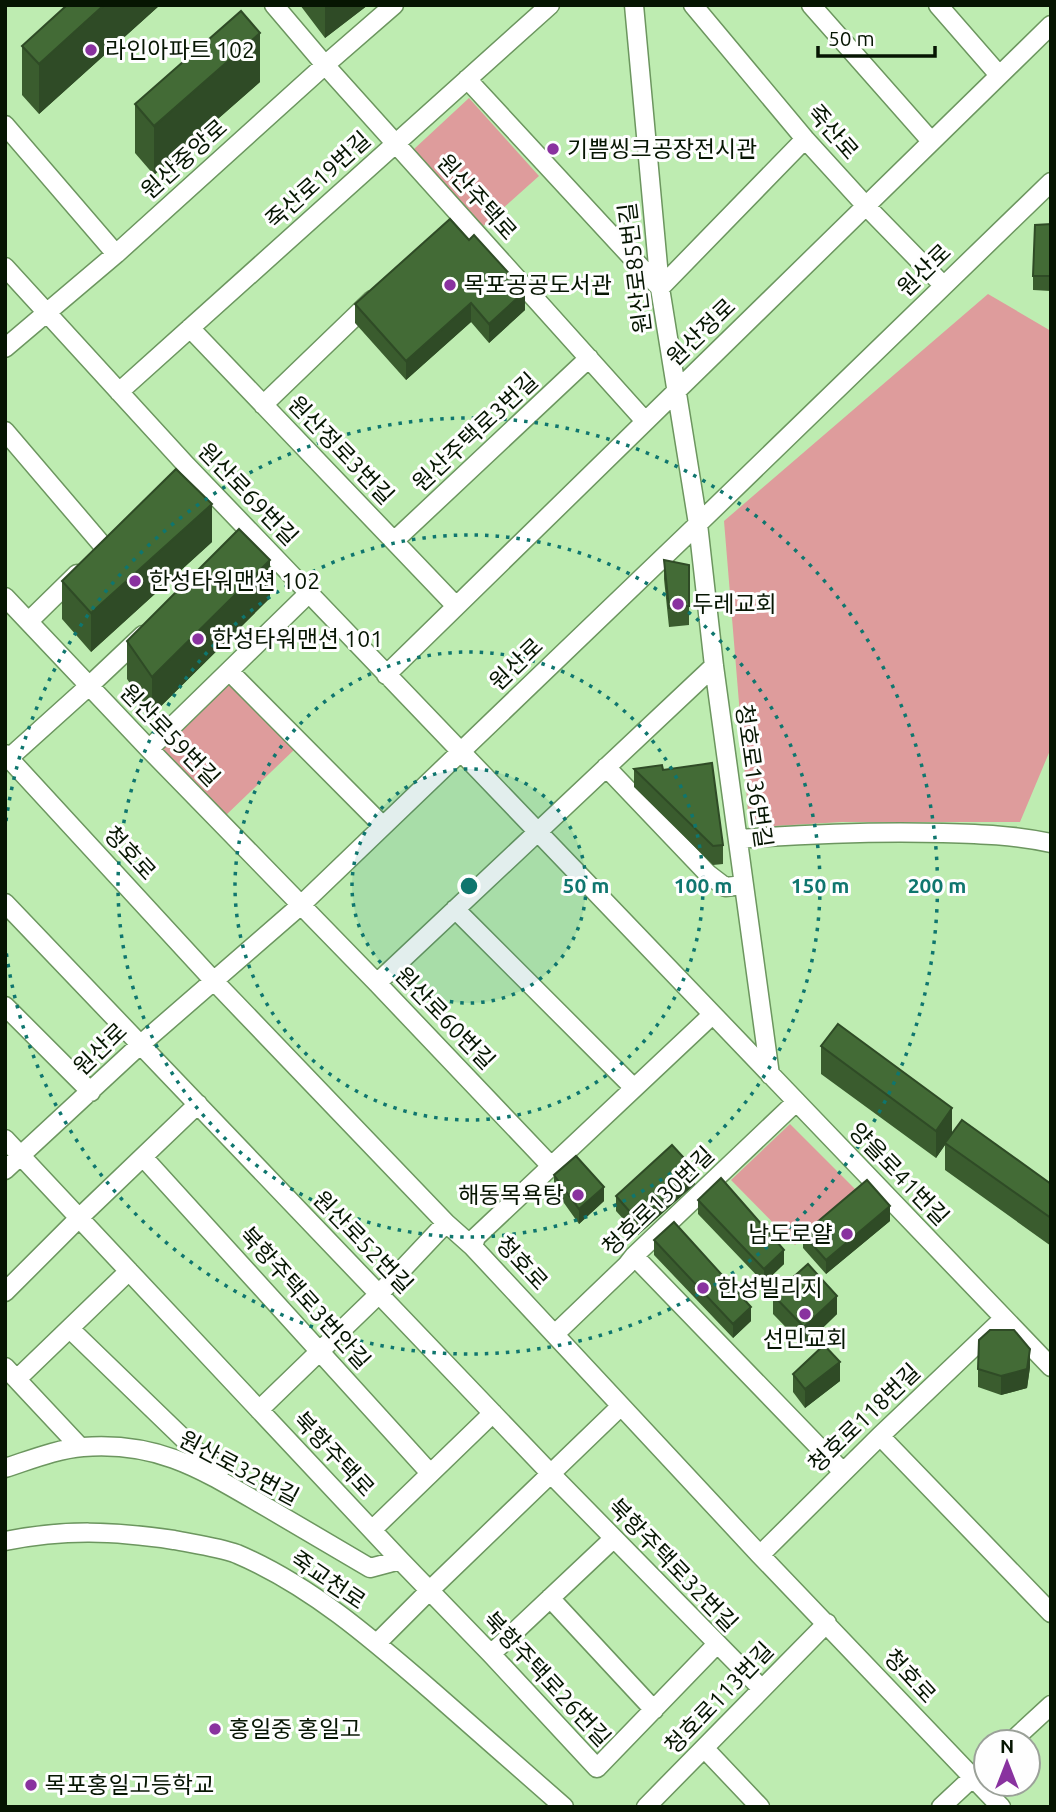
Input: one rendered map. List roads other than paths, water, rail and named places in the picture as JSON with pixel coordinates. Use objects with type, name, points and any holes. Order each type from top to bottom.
[{"type":"street","name":"원산주택로","points":[[274,5],[395,143],[456,220],[589,358],[645,421]]},
{"type":"street","name":"원산중앙로","points":[[5,348],[116,254],[394,5]]},
{"type":"street","name":"죽산로19번길","points":[[119,392],[550,5]]},
{"type":"street","name":"원산로85번길","points":[[634,5],[660,288],[698,524]]},
{"type":"street","name":"죽산로","points":[[693,5],[805,138],[943,285]]},
{"type":"street","points":[[811,5],[931,141]]},
{"type":"street","points":[[938,5],[999,75]]},
{"type":"street","name":"원산정로","points":[[386,675],[1051,25]]},
{"type":"street","points":[[467,79],[660,288],[805,138]]},
{"type":"street","points":[[5,125],[116,254]]},
{"type":"street","name":"원산로","points":[[5,1170],[141,1044],[301,905],[1051,182]]},
{"type":"street","name":"원산로69번길","points":[[5,267],[119,392],[182,470],[245,537],[309,593],[538,831]]},
{"type":"street","points":[[263,405],[386,288]]},
{"type":"street","name":"원산정로3번길","points":[[190,328],[456,606]]},
{"type":"street","name":"원산주택로3번길","points":[[394,541],[589,358]]},
{"type":"street","points":[[645,421],[681,419]]},
{"type":"street","points":[[5,431],[99,552],[29,621]]},
{"type":"street","name":"청호로136번길","points":[[698,524],[714,666],[770,1074]]},
{"type":"street","points":[[149,749],[309,593]]},
{"type":"street","name":"원산로59번길","points":[[5,597],[301,905]]},
{"type":"street","points":[[7,756],[89,686],[160,619]]},
{"type":"street","points":[[377,983],[714,666]]},
{"type":"street","points":[[229,671],[383,826]]},
{"type":"street","name":"청호로","points":[[7,756],[213,980],[446,1223],[473,1247],[760,1555],[972,1765]]},
{"type":"street","points":[[606,767],[708,874],[725,887],[744,885]]},
{"type":"street","name":"양을로41번길","points":[[538,831],[1051,1367]]},
{"type":"street","points":[[738,839],[833,833],[916,832],[984,834],[1051,843]]},
{"type":"street","name":"원산로52번길","points":[[5,904],[551,1474]]},
{"type":"street","name":"원산로60번길","points":[[301,905],[552,1167]]},
{"type":"street","points":[[455,909],[634,1088]]},
{"type":"street","points":[[5,1006],[90,1092]]},
{"type":"street","points":[[473,1247],[476,1237],[712,1014]]},
{"type":"street","name":"청호로130번길","points":[[555,1334],[796,1102]]},
{"type":"street","points":[[5,1292],[198,1104]]},
{"type":"street","name":"북항주택로","points":[[5,1139],[429,1591]]},
{"type":"street","name":"북항주택로3번안길","points":[[143,1157],[430,1473]]},
{"type":"street","points":[[259,1410],[379,1294],[446,1223]]},
{"type":"street","points":[[634,1256],[843,1472]]},
{"type":"street","points":[[80,1447],[11,1373],[70,1329],[129,1271]]},
{"type":"street","name":"청호로118번길","points":[[760,1555],[1003,1319]]},
{"type":"street","points":[[70,1329],[231,1486]]},
{"type":"street","points":[[377,1643],[621,1406]]},
{"type":"street","points":[[372,1530],[493,1413]]},
{"type":"street","points":[[880,1436],[1051,1612]]},
{"type":"street","name":"원산로32번길","points":[[5,1468],[80,1447],[134,1447],[175,1458],[231,1486],[370,1568],[400,1560]]},
{"type":"street","name":"북항주택로32번길","points":[[551,1474],[762,1689]]},
{"type":"street","name":"죽교천로","points":[[5,1541],[78,1531],[191,1543],[234,1553],[300,1587],[377,1643],[564,1807]]},
{"type":"street","points":[[491,1654],[613,1539]]},
{"type":"street","name":"북항주택로26번길","points":[[429,1591],[597,1768],[717,1644]]},
{"type":"street","points":[[550,1598],[654,1710]]},
{"type":"street","name":"청호로113번길","points":[[646,1807],[827,1623]]},
{"type":"street","points":[[1026,1728],[1051,1705]]},
{"type":"street","points":[[705,1749],[760,1807]]},
{"type":"street","points":[[941,1807],[972,1778]]},
{"type":"place","name":"라인아파트 102","points":[[91,50]]},
{"type":"place","name":"기쁨씽크공장전시관","points":[[553,149]]},
{"type":"place","name":"목포공공도서관","points":[[450,285]]},
{"type":"place","name":"한성타워맨션 102","points":[[135,581]]},
{"type":"place","name":"두레교회","points":[[678,604]]},
{"type":"place","name":"한성타워맨션 101","points":[[198,639]]},
{"type":"place","name":"해동목욕탕","points":[[578,1195]]},
{"type":"place","name":"남도로얄","points":[[847,1234]]},
{"type":"place","name":"한성빌리지","points":[[703,1288]]},
{"type":"place","name":"선민교회","points":[[805,1314]]},
{"type":"place","name":"홍일중 홍일고","points":[[215,1729]]},
{"type":"place","name":"목포홍일고등학교","points":[[31,1785]]}]
